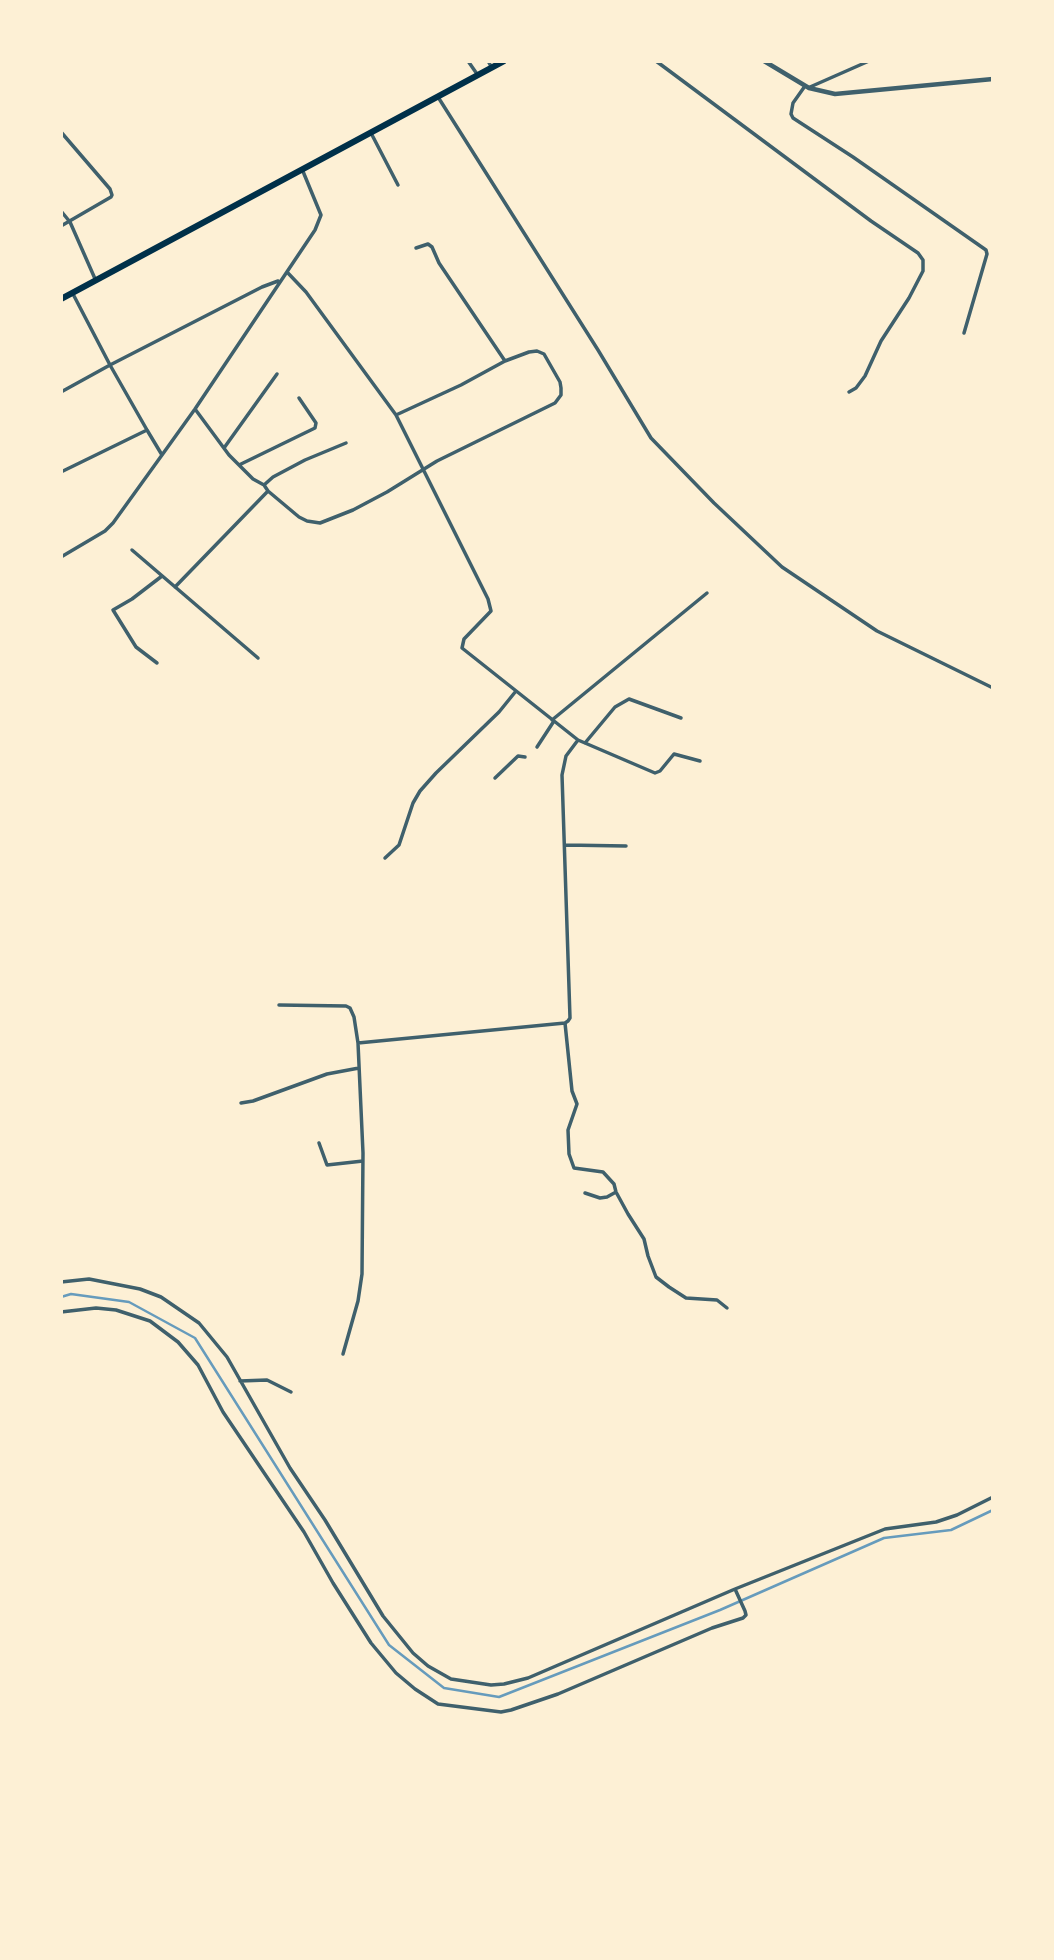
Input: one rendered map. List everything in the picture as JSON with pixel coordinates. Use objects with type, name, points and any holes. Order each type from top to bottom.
[{"type":"highway","points":[[61,299],[478,76],[490,64],[505,61]]},
{"type":"street","points":[[468,61],[478,76]]},
{"type":"street","points":[[656,61],[918,253],[923,260],[923,271],[909,298],[881,341],[864,376],[856,388],[849,392]]},
{"type":"street","points":[[764,61],[807,87],[835,94],[993,79]]},
{"type":"street","points":[[869,61],[807,87],[793,103],[791,114],[809,130],[853,157],[986,250],[964,333]]},
{"type":"street","points":[[438,97],[651,438],[714,503],[782,566],[877,631],[993,688]]},
{"type":"street","points":[[61,132],[110,189],[112,195],[61,226]]},
{"type":"street","points":[[371,133],[398,185]]},
{"type":"street","points":[[61,557],[105,531],[113,523],[195,409],[315,230],[321,215],[302,169]]},
{"type":"street","points":[[61,211],[70,222],[96,281]]},
{"type":"street","points":[[416,248],[422,244],[432,247],[439,263],[505,361]]},
{"type":"street","points":[[287,272],[306,292],[396,415],[492,607],[488,616],[464,639],[463,648],[578,740],[655,773],[660,771],[674,754],[700,761]]},
{"type":"street","points":[[61,392],[250,293],[280,281]]},
{"type":"street","points":[[72,294],[162,454]]},
{"type":"street","points":[[195,409],[224,448],[253,479],[264,485],[299,517],[320,523],[352,510],[483,437],[555,402],[561,395],[560,382],[544,354],[529,352],[505,361],[396,415]]},
{"type":"street","points":[[224,448],[277,374]]},
{"type":"street","points":[[239,465],[315,428],[316,423],[299,398]]},
{"type":"street","points":[[61,472],[147,430]]},
{"type":"street","points":[[264,485],[273,477],[305,460],[346,443]]},
{"type":"street","points":[[176,587],[268,491]]},
{"type":"street","points":[[132,550],[258,658]]},
{"type":"street","points":[[157,663],[136,647],[113,610],[162,576]]},
{"type":"street","points":[[537,747],[553,721],[707,593]]},
{"type":"street","points":[[385,858],[399,845],[413,803],[420,792],[499,712],[516,691]]},
{"type":"street","points":[[585,743],[615,707],[629,699],[681,718]]},
{"type":"street","points":[[358,1043],[565,1024],[570,1018],[562,775],[566,756],[578,740]]},
{"type":"street","points":[[495,778],[518,756],[525,757]]},
{"type":"street","points":[[565,845],[626,846]]},
{"type":"street","points":[[278,1005],[346,1006],[355,1017],[363,1161],[362,1274],[358,1301],[343,1354]]},
{"type":"street","points":[[565,1024],[572,1091],[577,1104],[568,1130],[569,1154],[574,1168],[603,1172],[614,1184],[644,1239],[656,1277],[686,1298],[717,1300],[727,1308]]},
{"type":"street","points":[[241,1103],[327,1074],[359,1068]]},
{"type":"street","points":[[319,1143],[327,1165],[363,1161]]},
{"type":"street","points":[[585,1193],[600,1198],[616,1192]]},
{"type":"street","points":[[61,1282],[89,1279],[140,1289],[161,1297],[199,1324],[227,1357],[290,1468],[383,1616],[412,1653],[451,1679],[491,1685],[528,1678],[885,1529],[936,1522],[993,1497]]},
{"type":"street","points":[[61,1312],[96,1308],[116,1310],[150,1321],[178,1342],[198,1365],[223,1412],[304,1532],[371,1643],[396,1673],[438,1704],[492,1712],[512,1710],[609,1673],[712,1628],[743,1618],[746,1615],[736,1589]]},
{"type":"street","points":[[240,1381],[268,1380],[291,1392]]},
{"type":"waterway","points":[[61,1297],[71,1294],[129,1302],[195,1338],[389,1645],[444,1688],[499,1697],[720,1610],[884,1538],[951,1530],[993,1510]]}]
